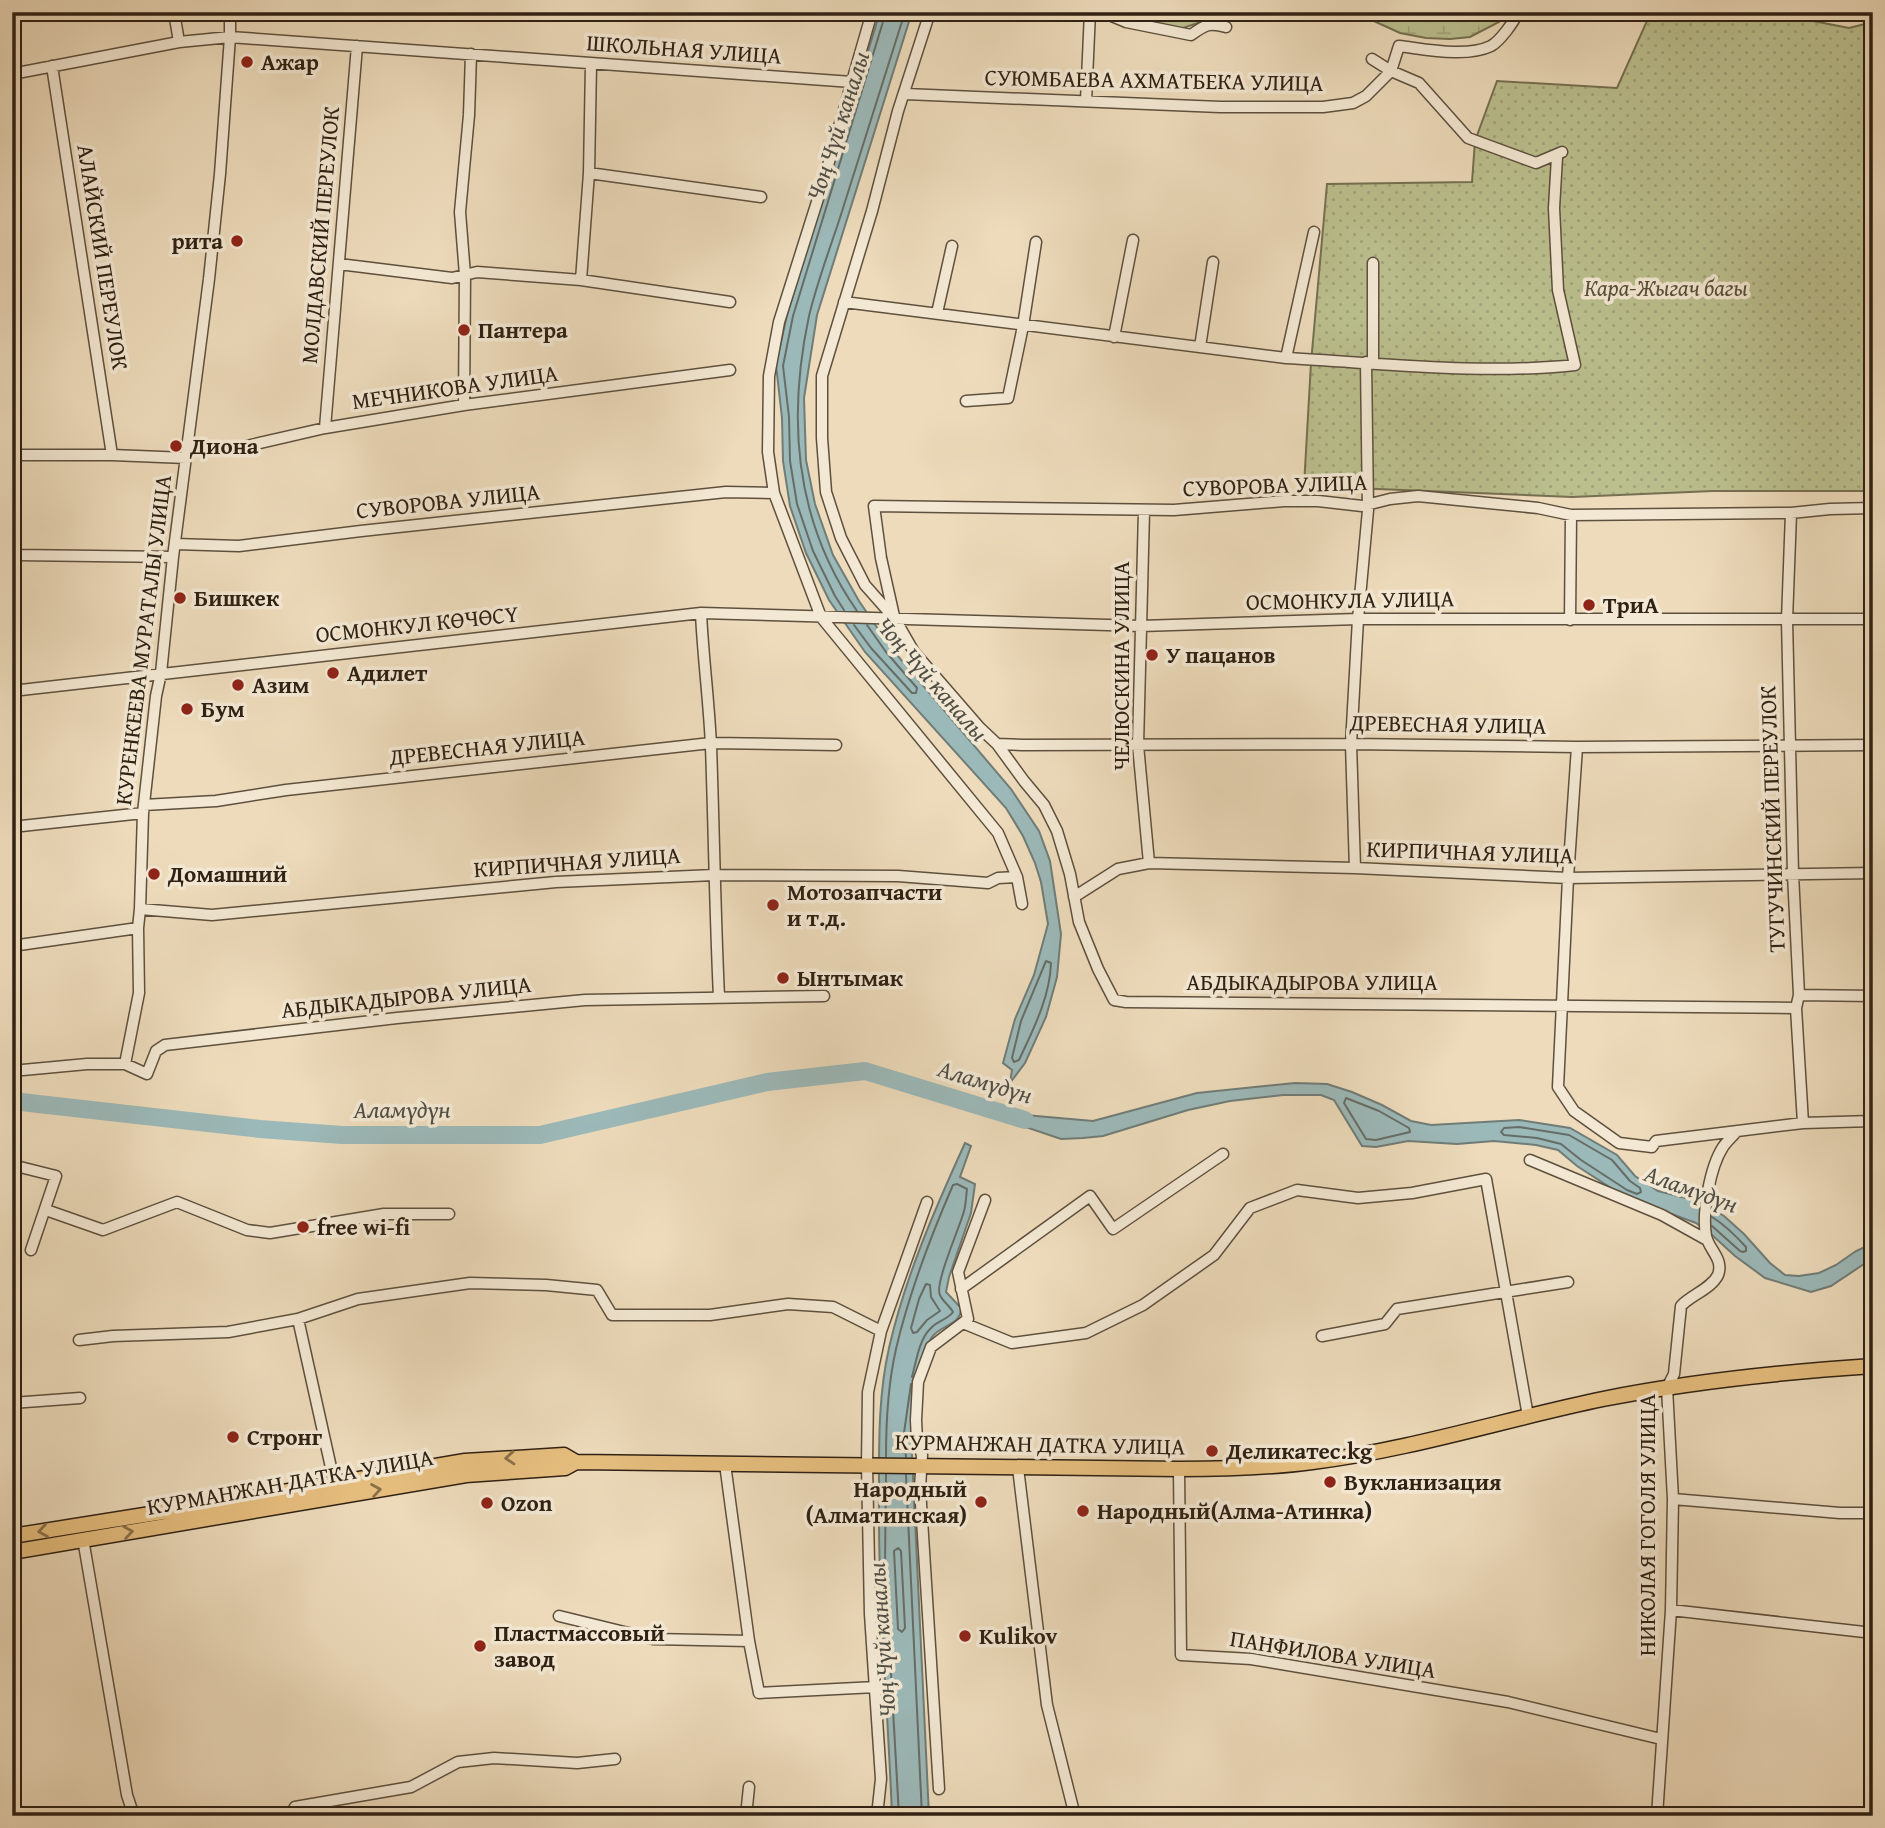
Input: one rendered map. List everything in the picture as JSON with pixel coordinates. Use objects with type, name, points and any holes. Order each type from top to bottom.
[{"type":"main road","name":"КУРМАНЖАН ДАТКА УЛИЦА","points":[[12,1536],[182,1509],[466,1475],[565,1468],[576,1462],[1251,1468],[1313,1462],[1378,1451],[1604,1399],[1667,1388],[1730,1378],[1873,1366]]},
{"type":"main road","name":"КУРМАНЖАН ДАТКА УЛИЦА","points":[[12,1552],[336,1490]]},
{"type":"street","points":[[174,12],[179,42]]},
{"type":"street","name":"КУРЕНКЕЕВА МУРАТАЛЫ УЛИЦА","points":[[125,1064],[139,993],[138,929],[144,809],[211,266],[230,12]]},
{"type":"street","points":[[872,12],[822,186],[779,322],[769,376],[768,452],[774,493],[824,617],[998,833],[1017,877],[1022,904]]},
{"type":"street","points":[[890,619],[865,585],[841,538],[826,492],[822,438],[822,376],[872,211],[898,111],[930,12]]},
{"type":"street","points":[[1086,102],[1090,12]]},
{"type":"street","name":"СУЮМБАЕВА АХМАТБЕКА УЛИЦА","points":[[1102,12],[1126,22],[1191,35],[1205,25],[1226,27]]},
{"type":"street","name":"СУЮМБАЕВА АХМАТБЕКА УЛИЦА","points":[[905,94],[1220,107],[1323,107],[1353,103],[1366,96],[1391,71],[1399,46],[1458,52],[1476,51],[1493,45],[1515,20],[1518,12]]},
{"type":"street","name":"ШКОЛЬНАЯ УЛИЦА","points":[[12,74],[179,42],[230,37],[852,82]]},
{"type":"street","name":"МОЛДАВСКИЙ ПЕРЕУЛОК","points":[[325,428],[357,46]]},
{"type":"street","points":[[464,405],[465,275],[460,212],[469,115],[471,54]]},
{"type":"street","points":[[844,302],[1286,358],[1462,368],[1548,368],[1576,365],[1558,290],[1554,208],[1559,155],[1536,163],[1468,138],[1419,83],[1372,59]]},
{"type":"street","points":[[581,280],[589,173],[591,64]]},
{"type":"street","name":"АЛАЙСКИЙ ПЕРЕУЛОК","points":[[52,66],[112,454]]},
{"type":"street","points":[[589,173],[761,197]]},
{"type":"street","points":[[1286,358],[1314,232]]},
{"type":"street","points":[[1114,337],[1133,240]]},
{"type":"street","points":[[966,401],[1008,398],[1024,326],[1036,242]]},
{"type":"street","points":[[937,313],[952,246]]},
{"type":"street","points":[[1200,347],[1213,262]]},
{"type":"street","points":[[1354,868],[1352,744],[1358,620],[1368,504],[1373,263]]},
{"type":"street","points":[[339,264],[452,278],[477,272],[581,280],[730,302]]},
{"type":"street","name":"МЕЧНИКОВА УЛИЦА","points":[[12,455],[187,454],[242,447],[325,428],[464,405],[730,370]]},
{"type":"street","name":"СУВОРОВА УЛИЦА","points":[[175,544],[239,546],[726,492],[774,493]]},
{"type":"street","name":"СУВОРОВА УЛИЦА","points":[[890,619],[874,506],[1144,511],[1318,500],[1362,506],[1418,496],[1538,508],[1571,515],[1791,513],[1873,508]]},
{"type":"street","name":"ЧЕЛЮСКИНА УЛИЦА","points":[[1144,511],[1138,745],[1149,863]]},
{"type":"street","name":"ТУГУЧИНСКИЙ ПЕРЕУЛОК","points":[[1791,513],[1787,620],[1789,745],[1802,1123]]},
{"type":"street","points":[[1570,620],[1571,515]]},
{"type":"street","points":[[12,528],[16,555],[173,557]]},
{"type":"street","points":[[701,613],[711,743],[719,997]]},
{"type":"street","name":"ОСМОНКУЛ КӨЧӨСҮ","points":[[12,691],[701,613],[824,617]]},
{"type":"street","name":"ОСМОНКУЛА УЛИЦА","points":[[824,617],[1141,626],[1358,620],[1873,619]]},
{"type":"street","name":"АБДЫКАДЫРОВА УЛИЦА","points":[[890,619],[914,652],[980,728],[998,744],[1044,805],[1057,831],[1070,874],[1079,922],[1114,1000],[1796,1008]]},
{"type":"street","name":"ДРЕВЕСНАЯ УЛИЦА","points":[[12,827],[216,802],[286,790],[711,743],[836,745]]},
{"type":"street","name":"ДРЕВЕСНАЯ УЛИЦА","points":[[998,744],[1577,747],[1873,745]]},
{"type":"street","points":[[1577,747],[1558,1087],[1574,1111],[1619,1143],[1652,1147],[1656,1141],[1802,1123],[1873,1121]]},
{"type":"street","name":"КИРПИЧНАЯ УЛИЦА","points":[[1074,897],[1118,869],[1149,863],[1354,868],[1568,878],[1873,873]]},
{"type":"street","name":"КИРПИЧНАЯ УЛИЦА","points":[[140,909],[212,915],[556,882],[714,875],[898,876],[988,883],[998,878],[1017,877]]},
{"type":"street","points":[[12,946],[138,929]]},
{"type":"street","points":[[1799,995],[1873,996]]},
{"type":"street","name":"АБДЫКАДЫРОВА УЛИЦА","points":[[12,1071],[87,1063],[125,1064],[147,1074],[156,1051],[165,1045],[584,1000],[824,996]]},
{"type":"street","points":[[1530,1160],[1662,1215],[1707,1237],[1706,1202],[1715,1163],[1723,1146],[1737,1131]]},
{"type":"street","points":[[961,1289],[1090,1196],[1113,1229],[1223,1154]]},
{"type":"street","points":[[12,1165],[56,1176],[31,1250]]},
{"type":"street","points":[[963,1323],[1012,1343],[1086,1333],[1143,1304],[1214,1255],[1250,1208],[1297,1190],[1358,1198],[1412,1193],[1486,1179],[1528,1416]]},
{"type":"street","points":[[939,1790],[921,1501],[922,1455],[917,1441],[918,1382],[931,1347],[968,1319],[958,1272],[985,1200]]},
{"type":"street","points":[[46,1210],[103,1230],[177,1202],[247,1230],[270,1233],[384,1214],[449,1214]]},
{"type":"street","points":[[877,1816],[881,1779],[870,1614],[868,1392],[881,1331],[928,1202]]},
{"type":"street","name":"НИКОЛАЯ ГОГОЛЯ УЛИЦА","points":[[1657,1816],[1671,1610],[1673,1499],[1667,1388],[1674,1374],[1681,1306],[1716,1279],[1720,1268],[1719,1260],[1707,1237]]},
{"type":"street","points":[[1322,1336],[1385,1324],[1397,1309],[1568,1282]]},
{"type":"street","points":[[79,1340],[113,1336],[228,1332],[298,1319],[358,1299],[470,1283],[546,1284],[597,1290],[612,1315],[709,1315],[788,1304],[833,1307],[881,1331]]},
{"type":"street","points":[[298,1319],[336,1490]]},
{"type":"street","points":[[12,1403],[80,1398]]},
{"type":"street","points":[[725,1464],[749,1641],[759,1693],[876,1687]]},
{"type":"street","points":[[1018,1468],[1047,1705],[1075,1816]]},
{"type":"street","name":"ПАНФИЛОВА УЛИЦА","points":[[1179,1469],[1181,1656],[1251,1659],[1508,1702],[1661,1739]]},
{"type":"street","points":[[1673,1499],[1840,1513],[1873,1513]]},
{"type":"street","points":[[83,1539],[127,1795],[134,1816]]},
{"type":"street","points":[[1671,1610],[1873,1633]]},
{"type":"street","points":[[559,1616],[653,1639],[749,1641]]},
{"type":"street","points":[[290,1816],[295,1807],[411,1787],[458,1762],[494,1758],[577,1763],[615,1759]]},
{"type":"street","points":[[746,1816],[749,1787]]},
{"type":"green space","points":[[1113,12],[1208,12],[1204,21],[1180,29],[1131,20]]},
{"type":"green space","points":[[1354,12],[1506,12],[1499,22],[1470,37],[1450,39],[1400,33]]},
{"type":"green space","name":"Кара-Жыгач багы","points":[[1651,12],[1785,12],[1803,19],[1849,28],[1873,22],[1873,491],[1713,491],[1572,497],[1304,486],[1311,363],[1327,184],[1472,182],[1475,141],[1497,81],[1617,88]]},
{"type":"water","points":[[880,12],[912,12],[817,315],[804,398],[806,460],[815,504],[833,555],[859,601],[891,648],[1011,789],[1039,831],[1050,861],[1061,934],[1057,977],[1046,1017],[1025,1063],[1010,1083],[1012,1070],[1003,1063],[1015,1019],[1034,975],[1048,924],[1035,863],[1006,808],[865,652],[829,600],[806,553],[790,506],[783,461],[782,418],[776,365],[787,315]]},
{"type":"water","points":[[1295,1083],[1327,1084],[1382,1105],[1411,1121],[1431,1125],[1519,1120],[1570,1128],[1617,1155],[1635,1176],[1658,1191],[1698,1201],[1724,1216],[1785,1275],[1819,1273],[1873,1243],[1873,1258],[1831,1286],[1811,1292],[1765,1278],[1696,1223],[1625,1197],[1577,1166],[1558,1150],[1494,1141],[1457,1144],[1408,1141],[1376,1147],[1362,1146],[1334,1100],[1321,1095],[1283,1095],[1230,1101],[1188,1110],[1103,1136],[1083,1138],[1061,1139],[999,1118],[1005,1108],[1025,1115],[1093,1121],[1197,1093]]},
{"type":"water","points":[[965,1143],[971,1146],[960,1177],[975,1184],[971,1213],[946,1292],[961,1308],[960,1314],[954,1322],[932,1337],[927,1347],[917,1384],[911,1434],[929,1816],[892,1816],[879,1536],[879,1440],[883,1384],[889,1348],[912,1269]]},
{"type":"waterway","name":"Аламүдүн","points":[[12,1101],[260,1129],[342,1135],[540,1135],[767,1082],[865,1071],[1025,1120]]},
{"type":"place","name":"Ажар","points":[[247,62]]},
{"type":"place","name":"рита","points":[[237,241]]},
{"type":"place","name":"Пантера","points":[[464,330]]},
{"type":"place","name":"Диона","points":[[176,446]]},
{"type":"place","name":"Бишкек","points":[[180,598]]},
{"type":"place","name":"ТриА","points":[[1589,605]]},
{"type":"place","name":"У пацанов","points":[[1152,655]]},
{"type":"place","name":"Адилет","points":[[333,673]]},
{"type":"place","name":"Азим","points":[[238,685]]},
{"type":"place","name":"Бум","points":[[187,709]]},
{"type":"place","name":"Домашний","points":[[154,874]]},
{"type":"place","name":"Мотозапчасти и т.д.","points":[[773,905]]},
{"type":"place","name":"Ынтымак","points":[[783,978]]},
{"type":"place","name":"free wi-fi","points":[[303,1227]]},
{"type":"place","name":"Стронг","points":[[233,1437]]},
{"type":"place","name":"Деликатес.kg","points":[[1212,1451]]},
{"type":"place","name":"Вукланизация","points":[[1330,1482]]},
{"type":"place","name":"Народный (Алматинская)","points":[[981,1502]]},
{"type":"place","name":"Ozon","points":[[487,1503]]},
{"type":"place","name":"Народный(Алма-Атинка)","points":[[1083,1511]]},
{"type":"place","name":"Kulikov","points":[[965,1636]]},
{"type":"place","name":"Пластмассовый завод","points":[[480,1646]]},
{"type":"water label","name":"Чоң Чүй каналы","points":[[838,126]]},
{"type":"water label","name":"Чоң Чүй каналы","points":[[932,679]]},
{"type":"water label","name":"Чоң Чүй каналы","points":[[882,1640]]}]
